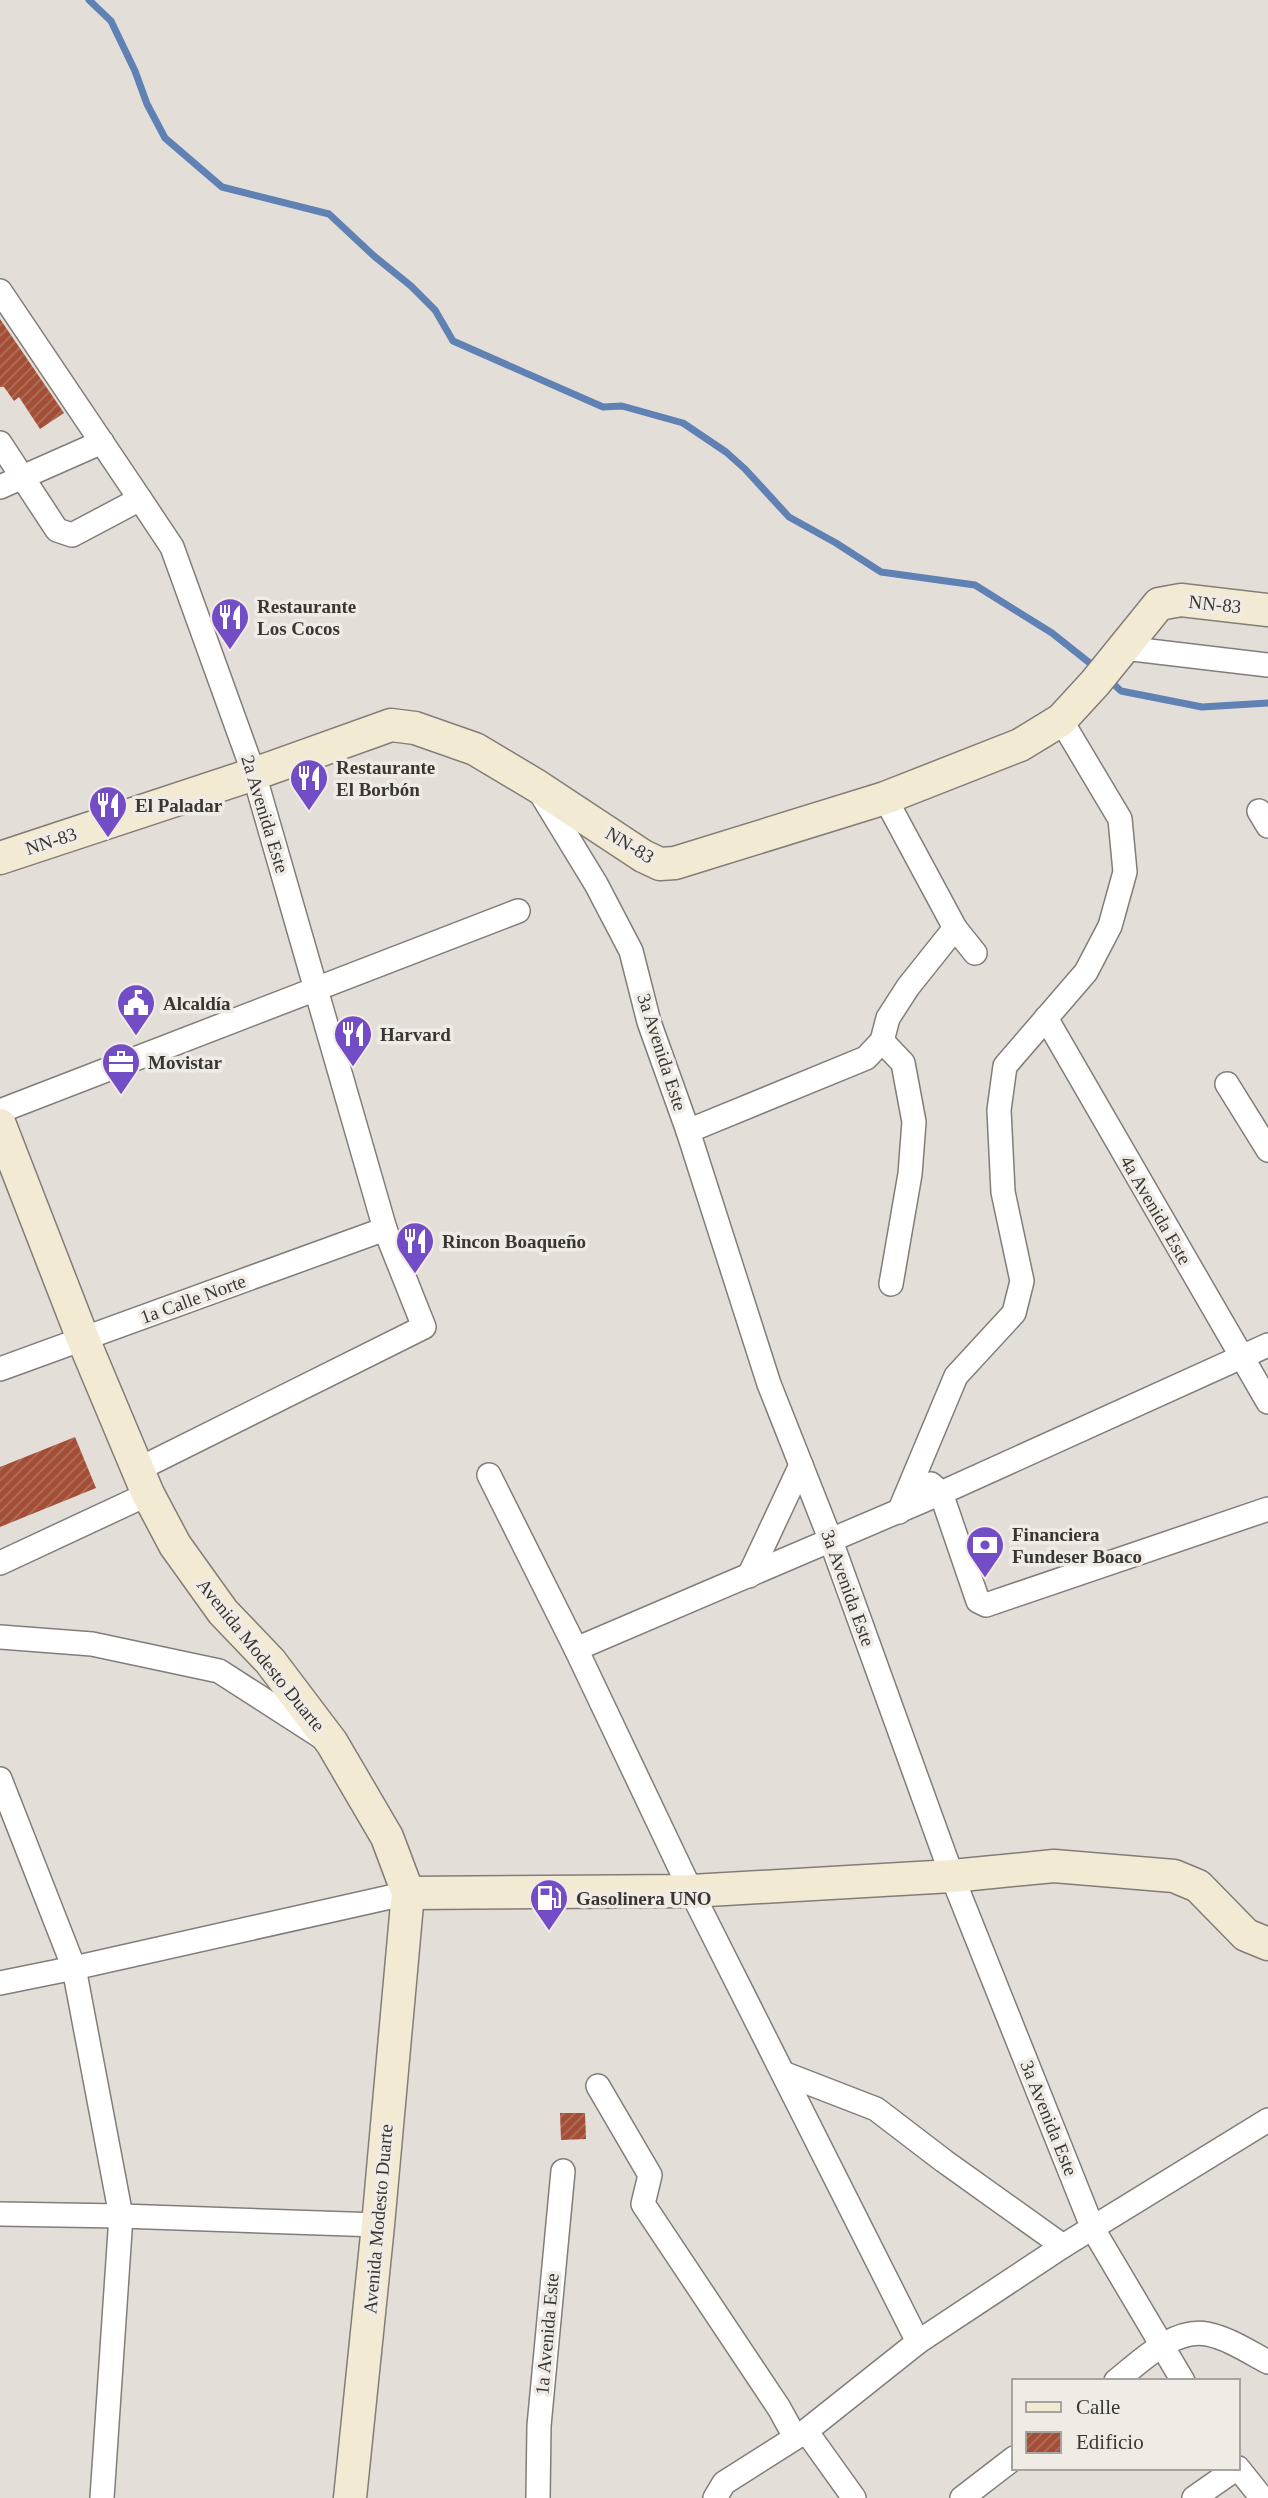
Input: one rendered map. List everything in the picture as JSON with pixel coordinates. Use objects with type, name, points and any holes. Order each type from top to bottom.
[{"type":"main road","name":"NN-83","points":[[0,858],[254,774],[391,725],[403,725],[475,749],[643,856],[660,864],[675,863],[886,798],[1020,745],[1061,720],[1159,604],[1181,600],[1268,610]]},
{"type":"main road","name":"Avenida Modesto Duarte","points":[[0,1125],[83,1339],[144,1482],[175,1545],[223,1612],[270,1661],[332,1744],[387,1837],[408,1893],[350,2498]]},
{"type":"main road","points":[[408,1893],[691,1891],[952,1876],[1054,1866],[1174,1876],[1198,1886],[1246,1934],[1268,1944]]},
{"type":"street","name":"2a Avenida Este","points":[[0,291],[172,547],[254,774],[385,1229],[424,1327],[144,1482]]},
{"type":"street","points":[[0,487],[102,442]]},
{"type":"street","points":[[0,443],[57,530],[63,533],[72,535],[140,499]]},
{"type":"street","points":[[1120,653],[1268,665]]},
{"type":"street","points":[[899,1512],[957,1376],[1014,1313],[1020,1295],[1022,1281],[1003,1192],[999,1110],[1005,1066],[1086,972],[1110,926],[1125,872],[1120,819],[1061,720]]},
{"type":"street","name":"3a Avenida Este","points":[[537,786],[596,884],[631,951],[649,1022],[688,1131],[769,1384],[831,1541],[952,1876],[1093,2229],[1182,2379]]},
{"type":"street","points":[[886,798],[955,928],[975,953]]},
{"type":"street","points":[[0,1111],[518,911]]},
{"type":"street","points":[[688,1131],[866,1058],[882,1041],[888,1018],[908,987],[955,928]]},
{"type":"street","name":"4a Avenida Este","points":[[1046,1018],[1268,1402]]},
{"type":"street","points":[[882,1041],[903,1063],[914,1122],[908,1187],[891,1284]]},
{"type":"street","points":[[1227,1084],[1268,1150]]},
{"type":"street","name":"1a Calle Norte","points":[[0,1369],[385,1229]]},
{"type":"street","points":[[576,1649],[899,1512],[1268,1345]]},
{"type":"street","points":[[749,1576],[801,1465]]},
{"type":"street","points":[[916,1472],[941,1493],[978,1601],[986,1605],[1268,1509]]},
{"type":"street","points":[[489,1475],[576,1649],[691,1891],[918,2342]]},
{"type":"street","points":[[0,1563],[144,1482]]},
{"type":"street","points":[[0,1637],[92,1644],[219,1671],[332,1744]]},
{"type":"street","points":[[0,1779],[74,1968],[121,2216],[102,2498]]},
{"type":"street","points":[[0,1983],[408,1893]]},
{"type":"street","points":[[783,2073],[876,2109],[1063,2246]]},
{"type":"street","points":[[598,2086],[650,2175],[643,2204],[779,2408],[854,2498]]},
{"type":"street","points":[[715,2498],[724,2483],[800,2434],[918,2342],[1063,2246],[1268,2120]]},
{"type":"street","name":"1a Avenida Este","points":[[538,2498],[539,2427],[563,2171]]},
{"type":"street","points":[[0,2214],[378,2225]]},
{"type":"street","points":[[1119,2379],[1161,2346],[1187,2335],[1205,2334],[1220,2338],[1268,2362]]},
{"type":"street","points":[[962,2498],[1012,2460]]},
{"type":"street","points":[[1194,2498],[1235,2470]]},
{"type":"street","points":[[1240,2470],[1262,2498]]},
{"type":"building","points":[[0,319],[64,413],[40,429],[19,397],[14,401],[4,387],[0,387]]},
{"type":"building","points":[[75,1437],[96,1488],[0,1527],[0,1467]]},
{"type":"building","points":[[560,2113],[585,2113],[586,2139],[561,2140]]},
{"type":"waterway","points":[[89,0],[111,21],[165,138],[222,187],[329,214],[435,310],[453,341],[603,407],[622,406],[683,423],[726,452],[789,517],[881,572],[975,585],[1052,633],[1096,668]]},
{"type":"waterway","points":[[1107,678],[1121,691],[1202,707],[1268,703]]},
{"type":"place","name":"Restaurante Los Cocos","points":[[230,651]]},
{"type":"place","name":"Restaurante El Borbón","points":[[309,812]]},
{"type":"place","name":"El Paladar","points":[[108,839]]},
{"type":"place","name":"Alcaldía","points":[[136,1037]]},
{"type":"place","name":"Harvard","points":[[353,1068]]},
{"type":"place","name":"Movistar","points":[[121,1096]]},
{"type":"place","name":"Rincon Boaqueño","points":[[415,1275]]},
{"type":"place","name":"Financiera Fundeser Boaco","points":[[985,1579]]},
{"type":"place","name":"Gasolinera UNO","points":[[549,1932]]}]
